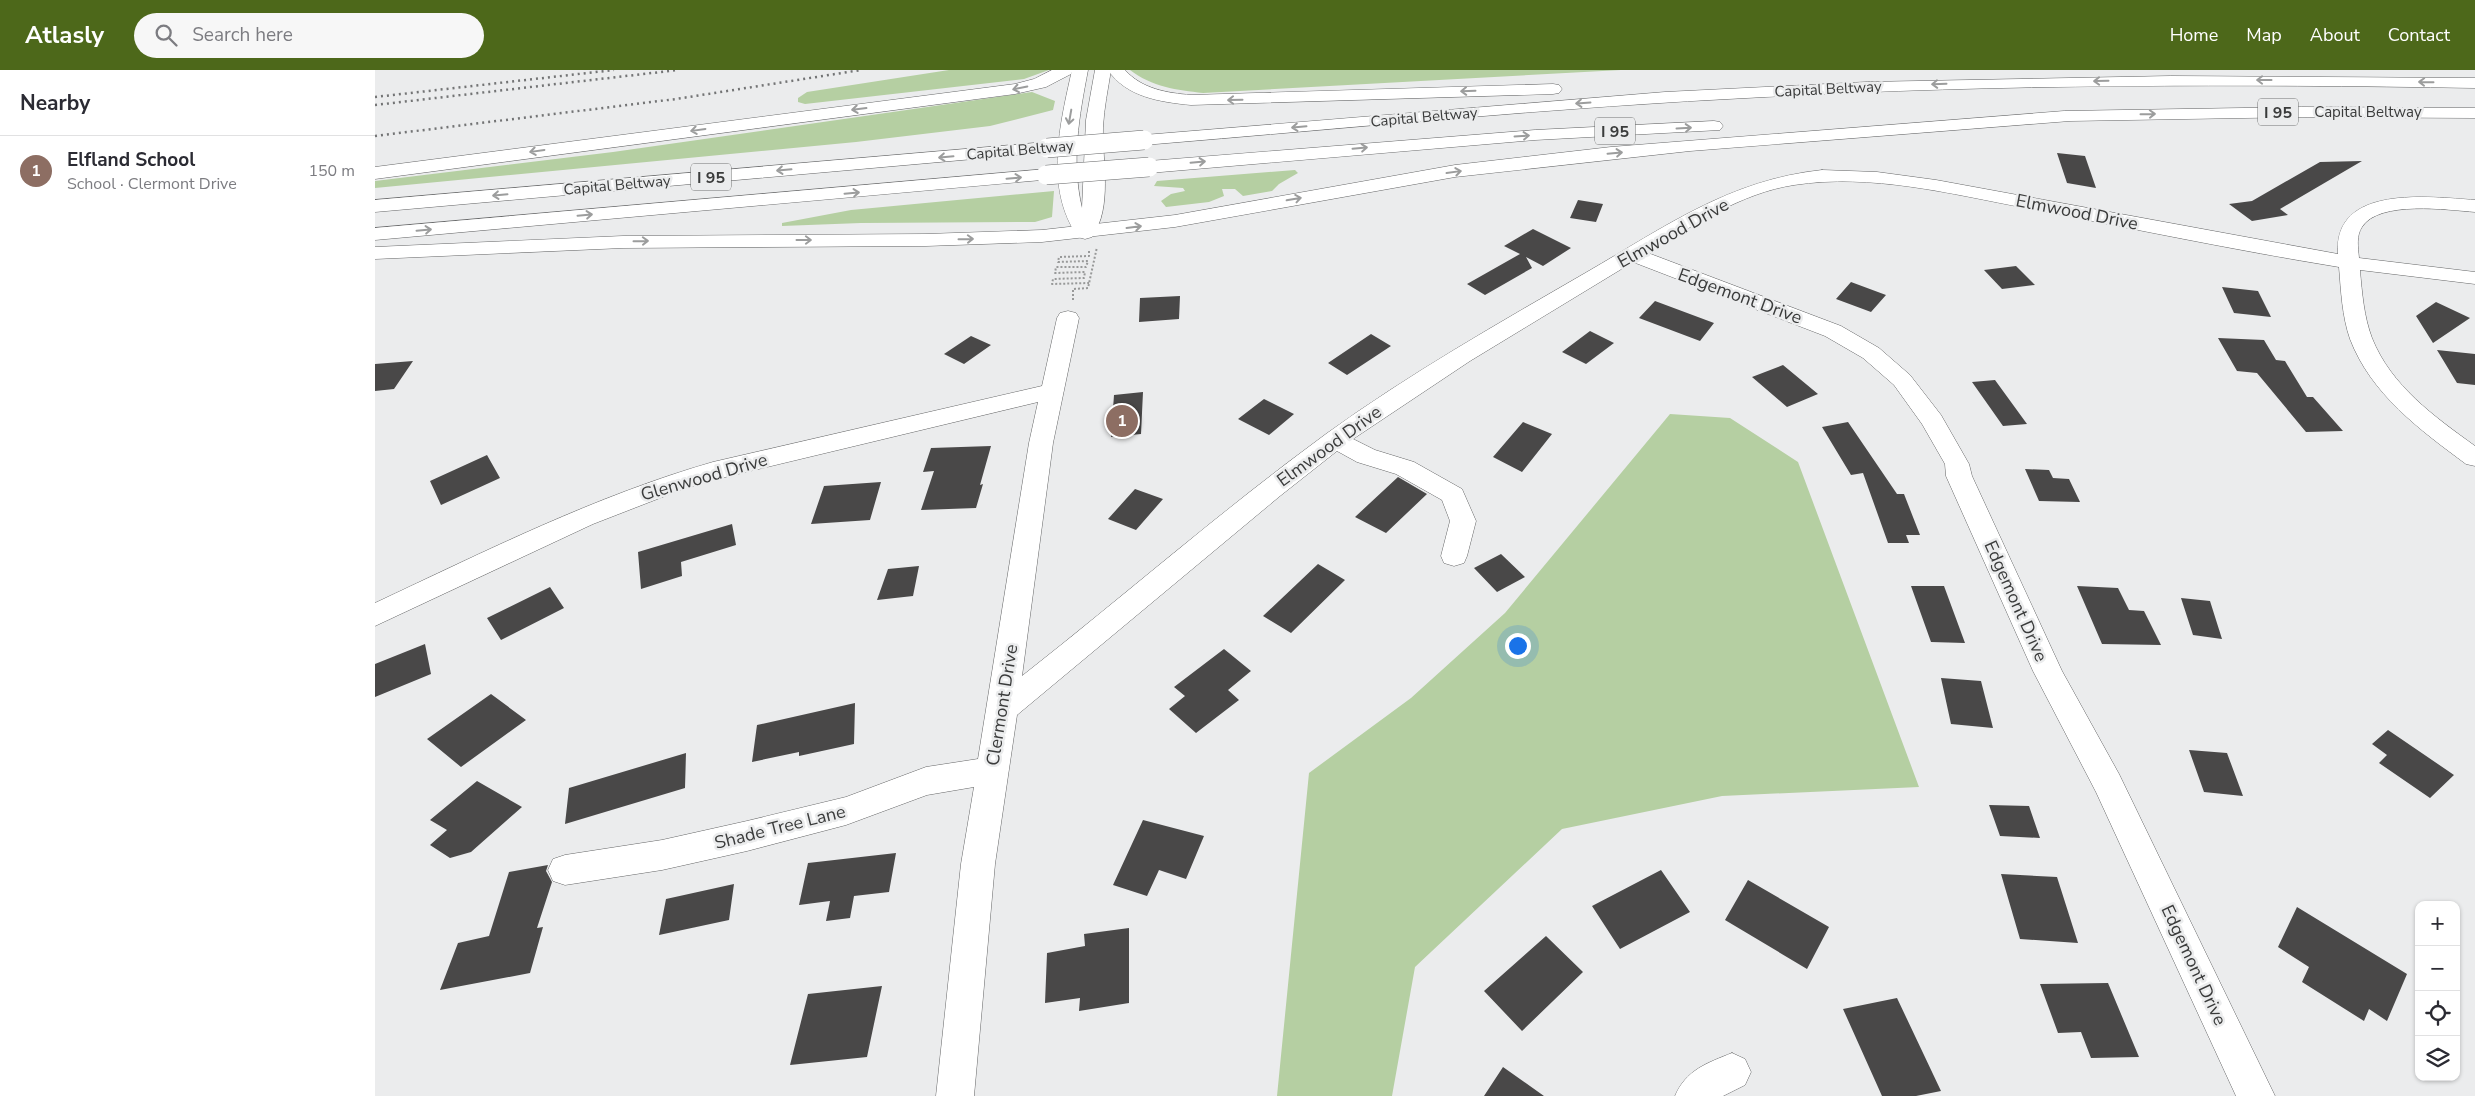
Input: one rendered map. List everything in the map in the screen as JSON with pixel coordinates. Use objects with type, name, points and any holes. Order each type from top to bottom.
[{"type":"main road","points":[[375,173],[1015,89],[1040,83],[1065,70]]},
{"type":"main road","points":[[1080,70],[1068,128],[1067,158],[1074,215],[1091,240]]},
{"type":"main road","points":[[1091,240],[1095,192],[1094,126],[1103,70]]},
{"type":"main road","points":[[1116,70],[1125,80],[1152,94],[1191,100],[1516,90],[1842,88]]},
{"type":"main road","name":"Capital Beltway","points":[[375,206],[1664,97],[1842,88],[2178,80],[2475,83]]},
{"type":"main road","name":"Capital Beltway","points":[[375,234],[1046,175],[1561,134],[1740,125],[2081,115],[2301,112],[2475,113]]},
{"type":"main road","points":[[375,252],[593,242],[994,238],[1091,240],[1151,225],[1391,181],[1517,164],[1695,146],[2081,115]]},
{"type":"main road","name":"Elmwood Drive","points":[[1003,709],[1273,488],[1335,440],[1432,376],[1633,255],[1704,213],[1755,189],[1793,178],[1845,176],[1910,183],[2005,198],[2349,263],[2475,278]]},
{"type":"main road","points":[[2475,206],[2414,203],[2392,205],[2371,210],[2358,218],[2350,228],[2347,240],[2360,336],[2374,364],[2386,380],[2424,418],[2475,458]]},
{"type":"main road","name":"Edgemont Drive","points":[[1633,255],[1833,331],[1871,352],[1907,387],[1932,421],[1957,464],[1959,476],[2055,686],[2080,737],[2108,784],[2256,1096]]},
{"type":"main road","name":"Clermont Drive","points":[[955,1096],[978,864],[1050,392],[1068,318]]},
{"type":"main road","name":"Glenwood Drive","points":[[375,615],[607,507],[672,483],[713,471],[1050,392]]},
{"type":"main road","points":[[1335,440],[1366,456],[1405,468],[1453,496],[1463,521],[1454,556]]},
{"type":"main road","name":"Shade Tree Lane","points":[[565,870],[662,855],[747,836],[846,811],[926,781],[992,770]]},
{"type":"main road","points":[[1694,1096],[1706,1084],[1732,1072]]},
{"type":"path","points":[[1068,318],[1073,317],[1073,289],[1088,288],[1091,276],[1091,240]]},
{"type":"path","points":[[1061,252],[1090,251],[1089,256],[1059,258],[1058,262],[1088,261],[1087,267],[1057,268],[1055,273],[1085,272],[1084,278],[1053,279],[1052,284],[1089,283]]},
{"type":"green space","points":[[949,70],[1049,70],[1024,79],[805,104],[798,102],[798,98],[807,92]]},
{"type":"green space","points":[[1130,70],[1621,70],[1203,93],[1174,89],[1156,84]]},
{"type":"green space","points":[[1032,92],[1055,101],[1053,110],[990,126],[856,142],[375,188],[375,181],[613,152]]},
{"type":"green space","points":[[1295,170],[1298,173],[1279,184],[1272,191],[1243,196],[1235,189],[1222,189],[1224,196],[1209,202],[1166,207],[1161,201],[1171,194],[1185,191],[1183,188],[1154,186],[1157,181]]},
{"type":"green space","points":[[1054,191],[1052,217],[1035,222],[861,223],[782,226],[782,223],[851,210]]},
{"type":"green space","points":[[1670,414],[1730,418],[1798,462],[1919,787],[1722,796],[1562,829],[1415,967],[1392,1096],[1277,1096],[1309,773],[1411,698],[1505,613]]},
{"type":"building","points":[[2057,153],[2085,156],[2096,188],[2067,183]]},
{"type":"building","points":[[2362,161],[2280,209],[2288,215],[2252,221],[2229,204],[2252,201],[2320,162]]},
{"type":"building","points":[[1578,200],[1603,204],[1596,222],[1570,218]]},
{"type":"building","points":[[1533,229],[1571,248],[1543,266],[1526,257],[1532,268],[1485,295],[1467,284],[1520,254],[1504,246]]},
{"type":"building","points":[[2016,266],[2035,285],[2002,289],[1984,270]]},
{"type":"building","points":[[1851,282],[1886,295],[1871,312],[1836,299]]},
{"type":"building","points":[[2222,287],[2258,291],[2271,317],[2234,313]]},
{"type":"building","points":[[1180,296],[1179,319],[1139,322],[1140,298]]},
{"type":"building","points":[[1655,301],[1714,323],[1700,341],[1639,318]]},
{"type":"building","points":[[2436,302],[2470,318],[2433,343],[2416,316]]},
{"type":"building","points":[[1590,331],[1614,343],[1586,364],[1562,352]]},
{"type":"building","points":[[1371,334],[1391,346],[1347,375],[1328,363]]},
{"type":"building","points":[[971,336],[991,345],[964,364],[944,354]]},
{"type":"building","points":[[2218,338],[2264,340],[2276,360],[2285,361],[2307,397],[2313,397],[2343,431],[2306,432],[2257,373],[2237,371]]},
{"type":"building","points":[[2437,350],[2475,354],[2475,385],[2457,383]]},
{"type":"building","points":[[413,361],[394,389],[375,391],[375,364]]},
{"type":"building","points":[[1783,365],[1818,394],[1787,407],[1752,377]]},
{"type":"building","points":[[1995,380],[2027,424],[2003,426],[1972,382]]},
{"type":"building","points":[[1143,392],[1141,434],[1111,437],[1114,395]]},
{"type":"building","points":[[1264,399],[1294,414],[1269,435],[1238,419]]},
{"type":"building","points":[[1523,422],[1552,434],[1522,472],[1493,457]]},
{"type":"building","points":[[1848,422],[1897,494],[1904,494],[1920,535],[1906,535],[1909,543],[1888,543],[1863,473],[1851,475],[1822,427]]},
{"type":"building","points":[[991,446],[980,485],[983,484],[976,508],[921,510],[934,471],[923,472],[931,448]]},
{"type":"building","points":[[487,455],[500,478],[441,505],[430,481]]},
{"type":"building","points":[[2025,469],[2049,470],[2053,478],[2069,479],[2080,502],[2039,501]]},
{"type":"building","points":[[1398,477],[1427,494],[1386,533],[1355,517]]},
{"type":"building","points":[[881,482],[870,520],[811,524],[824,486]]},
{"type":"building","points":[[1135,489],[1163,499],[1136,530],[1108,519]]},
{"type":"building","points":[[732,524],[736,545],[681,562],[682,576],[641,589],[638,552]]},
{"type":"building","points":[[1501,554],[1525,577],[1497,592],[1474,568]]},
{"type":"building","points":[[1318,564],[1345,580],[1291,633],[1263,616]]},
{"type":"building","points":[[919,566],[913,596],[877,600],[888,569]]},
{"type":"building","points":[[1911,586],[1944,586],[1965,643],[1931,642]]},
{"type":"building","points":[[2077,586],[2118,588],[2129,610],[2144,611],[2161,645],[2102,644]]},
{"type":"building","points":[[550,587],[564,608],[501,640],[487,618]]},
{"type":"building","points":[[2181,598],[2210,601],[2222,639],[2193,635]]},
{"type":"building","points":[[425,644],[431,674],[375,697],[375,664]]},
{"type":"building","points":[[1224,649],[1251,671],[1228,690],[1239,700],[1196,733],[1169,709],[1185,696],[1174,687]]},
{"type":"building","points":[[1941,678],[1981,681],[1993,728],[1951,724]]},
{"type":"building","points":[[491,694],[526,720],[461,767],[427,739]]},
{"type":"building","points":[[855,703],[854,744],[799,756],[799,752],[752,762],[757,725]]},
{"type":"building","points":[[2388,730],[2454,775],[2430,798],[2379,763],[2387,755],[2372,744]]},
{"type":"building","points":[[2189,750],[2227,753],[2243,796],[2204,792]]},
{"type":"building","points":[[686,753],[685,788],[565,824],[569,788]]},
{"type":"building","points":[[477,781],[522,807],[471,852],[450,858],[430,845],[447,830],[430,820]]},
{"type":"building","points":[[1989,805],[2029,806],[2040,838],[2000,836]]},
{"type":"building","points":[[1143,820],[1204,836],[1186,879],[1159,870],[1147,896],[1113,885]]},
{"type":"building","points":[[896,853],[889,892],[854,896],[850,918],[826,921],[830,901],[799,905],[808,863]]},
{"type":"building","points":[[548,865],[546,871],[552,882],[537,928],[543,927],[530,973],[440,990],[458,943],[489,936],[509,872]]},
{"type":"building","points":[[1661,870],[1690,912],[1620,949],[1592,906]]},
{"type":"building","points":[[2001,874],[2057,877],[2078,943],[2020,939]]},
{"type":"building","points":[[1748,880],[1829,927],[1807,969],[1725,920]]},
{"type":"building","points":[[734,884],[729,920],[659,935],[666,899]]},
{"type":"building","points":[[2297,907],[2407,974],[2387,1021],[2369,1009],[2364,1021],[2302,982],[2309,967],[2278,947]]},
{"type":"building","points":[[1129,928],[1129,1003],[1079,1011],[1080,998],[1045,1003],[1047,953],[1085,946],[1084,934]]},
{"type":"building","points":[[1546,936],[1583,972],[1522,1031],[1484,991]]},
{"type":"building","points":[[2108,983],[2139,1057],[2091,1058],[2081,1032],[2058,1033],[2040,984]]},
{"type":"building","points":[[882,986],[867,1057],[790,1065],[808,994]]},
{"type":"building","points":[[1897,998],[1941,1091],[1916,1096],[1882,1096],[1843,1009]]},
{"type":"building","points":[[1503,1067],[1544,1096],[1484,1096]]},
{"type":"railway","points":[[375,97],[614,70]]},
{"type":"railway","points":[[375,105],[678,70]]},
{"type":"railway","points":[[375,136],[676,99],[861,70]]},
{"type":"place","name":"Elfland School","points":[[1122,421]]}]
